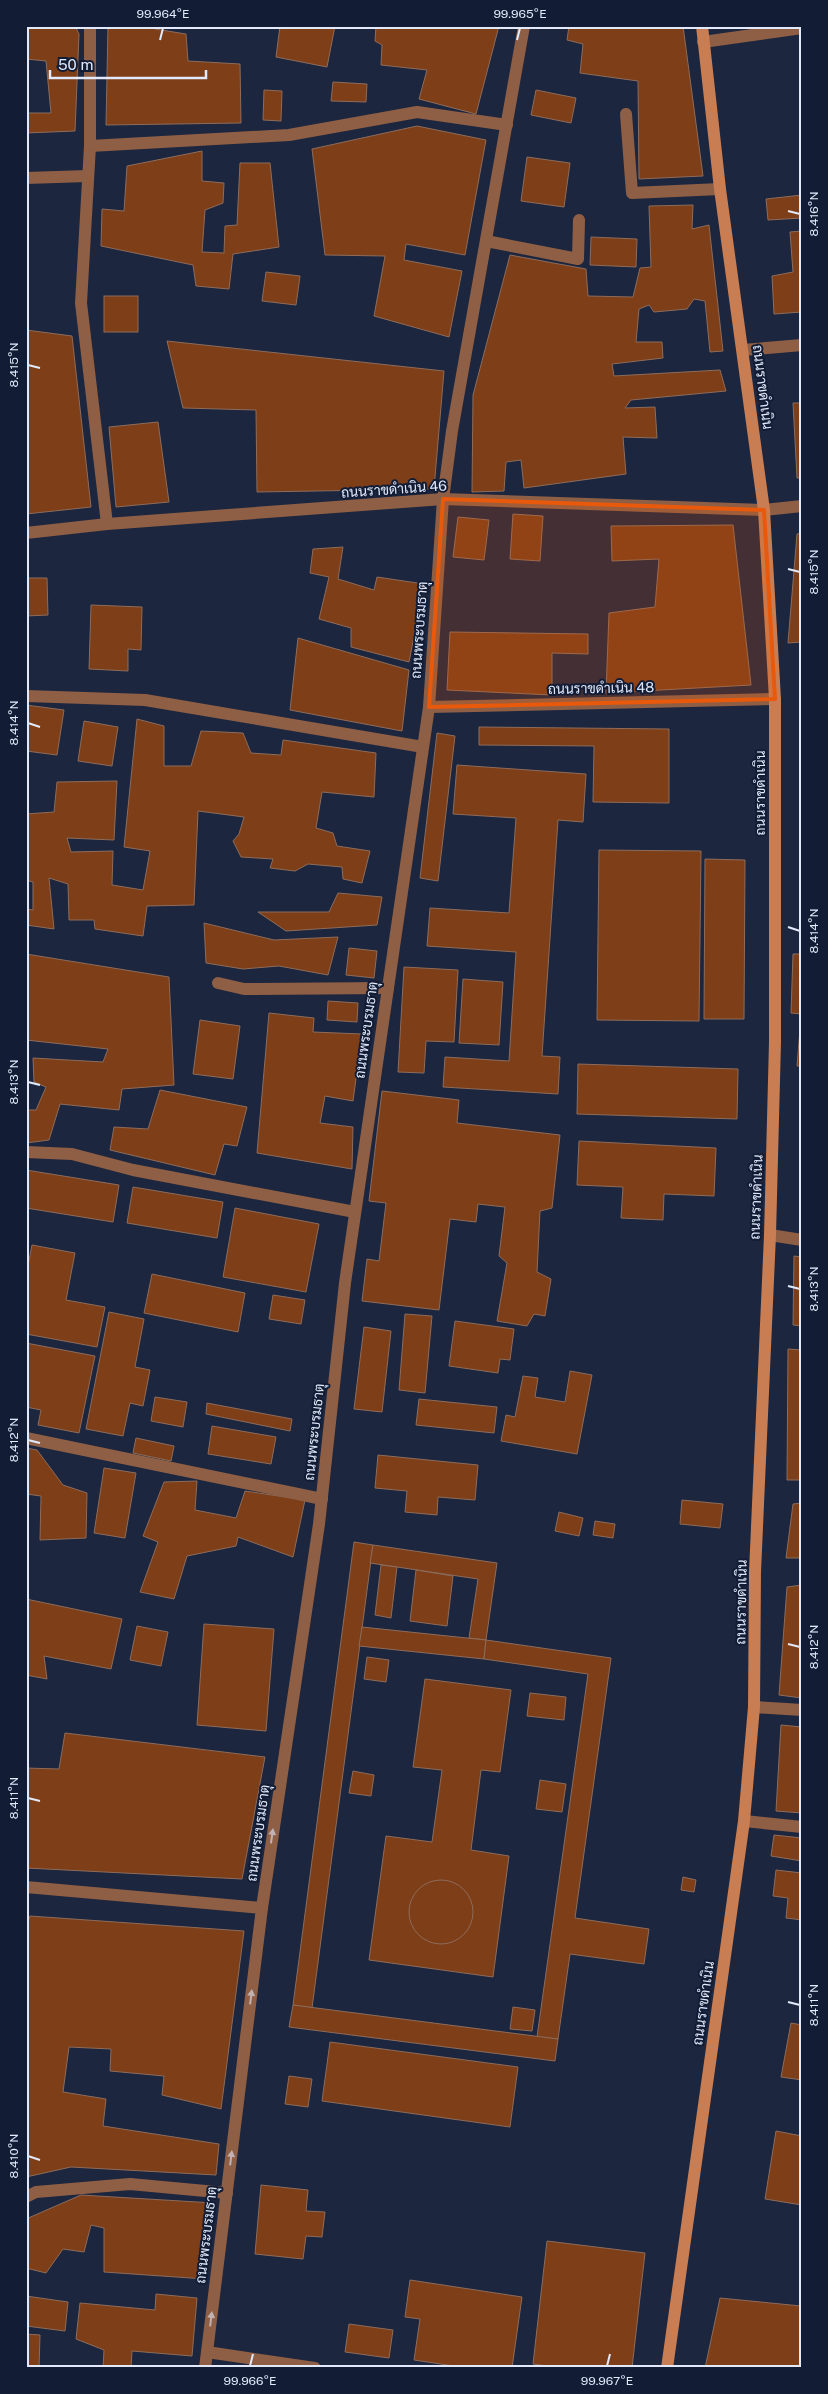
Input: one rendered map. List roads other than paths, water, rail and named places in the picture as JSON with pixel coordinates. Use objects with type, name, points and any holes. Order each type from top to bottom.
[{"type":"main road","name":"ถนนราขดำเนิน","points":[[667,2368],[744,1821],[754,1707],[755,1572],[770,1235],[775,1042],[775,700],[764,510],[744,350],[720,189],[702,26]]},
{"type":"street","points":[[90,26],[90,146],[81,303],[108,524]]},
{"type":"street","name":"ถนนพระบรมธาตุ","points":[[205,2368],[262,1908],[322,1499],[344,1292],[429,707],[443,499],[452,431],[524,26]]},
{"type":"street","points":[[703,42],[802,28]]},
{"type":"street","points":[[90,146],[289,135],[417,112],[507,125]]},
{"type":"street","points":[[626,114],[632,193],[720,189]]},
{"type":"street","points":[[26,178],[88,176]]},
{"type":"street","points":[[486,241],[578,260],[579,220]]},
{"type":"street","points":[[744,350],[802,345]]},
{"type":"street","name":"ถนนราขดำเนิน 46","points":[[26,533],[108,524],[443,499],[764,510],[802,506]]},
{"type":"street","points":[[26,696],[145,700],[423,747]]},
{"type":"street","name":"ถนนราขดำเนิน 48","points":[[429,707],[775,700]]},
{"type":"street","points":[[218,983],[244,988],[388,988]]},
{"type":"street","points":[[26,1152],[72,1154],[133,1170],[355,1212]]},
{"type":"street","points":[[770,1235],[802,1240]]},
{"type":"street","points":[[26,1438],[322,1499]]},
{"type":"street","points":[[754,1707],[802,1710]]},
{"type":"street","points":[[744,1821],[802,1827]]},
{"type":"street","points":[[26,1887],[262,1908]]},
{"type":"street","points":[[26,2198],[36,2192],[130,2184],[227,2193]]},
{"type":"street","points":[[207,2352],[315,2368]]}]
